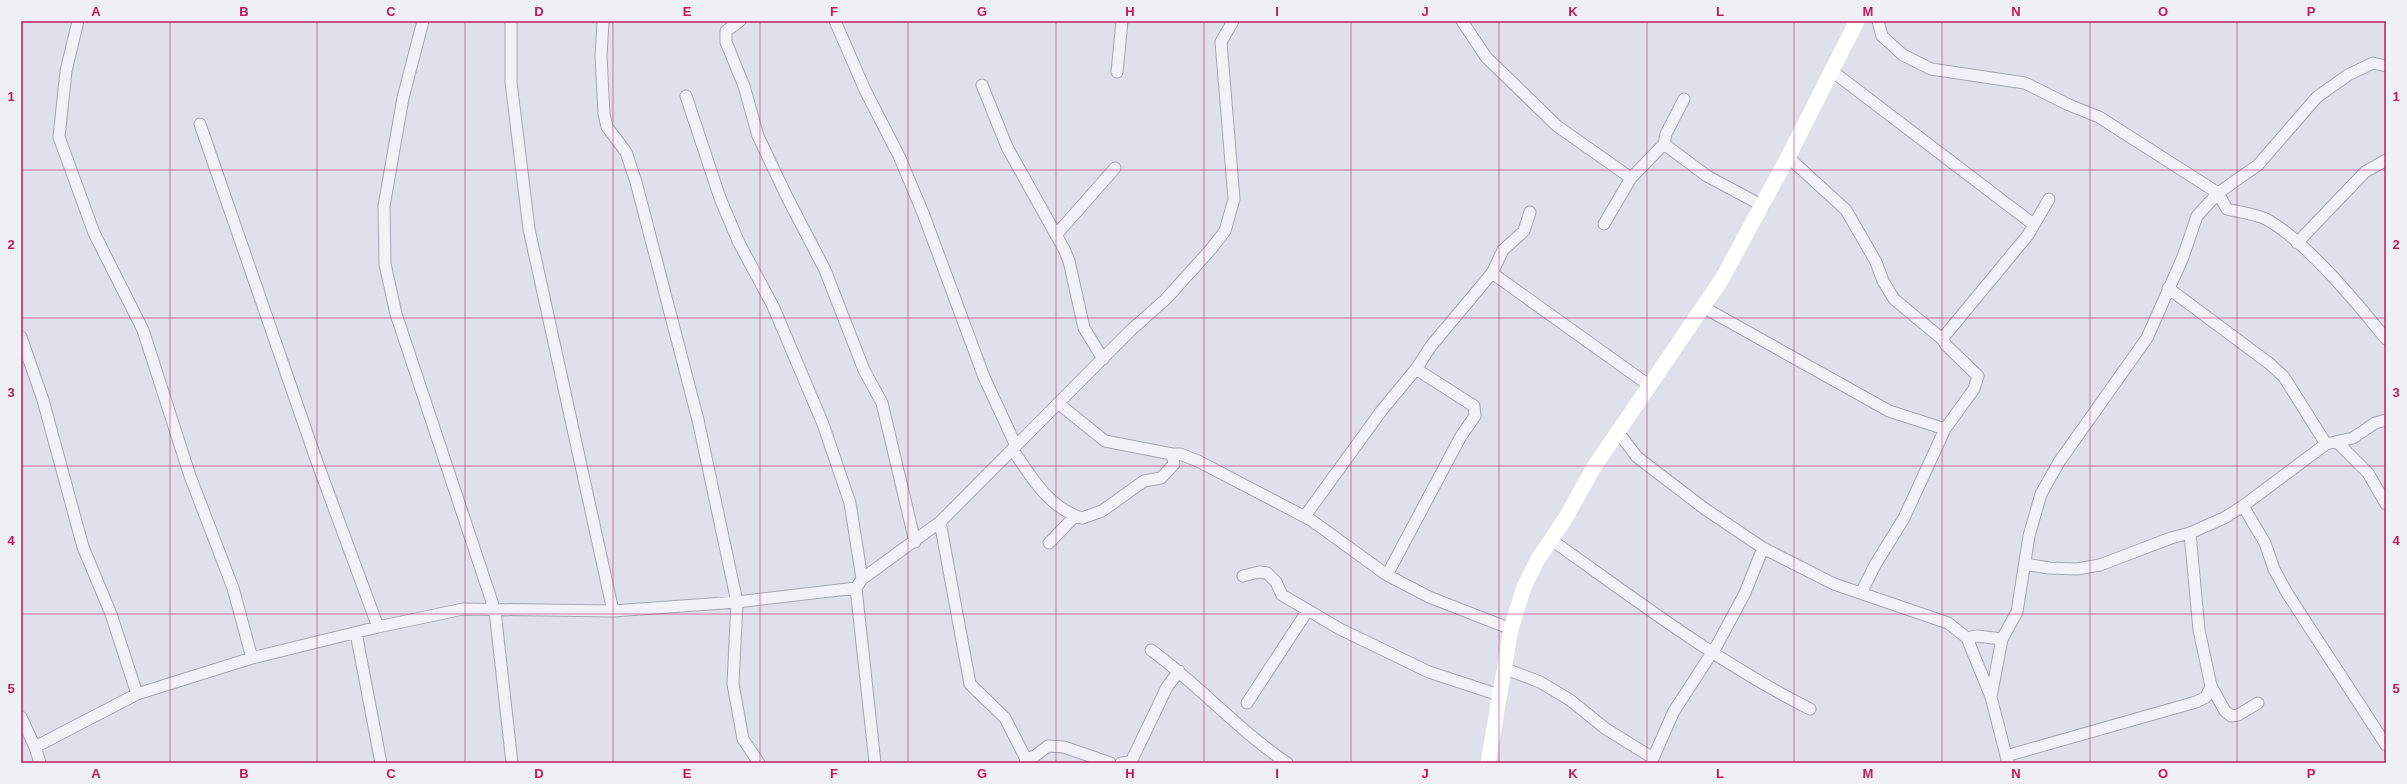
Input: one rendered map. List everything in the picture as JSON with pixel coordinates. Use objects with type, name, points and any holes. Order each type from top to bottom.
[{"type":"street","points":[[78,21],[66,71],[59,137],[94,233],[143,330],[190,476],[233,588],[252,658]]},
{"type":"street","points":[[423,21],[403,98],[384,206],[386,264],[396,314],[495,611],[512,763]]},
{"type":"street","points":[[511,21],[511,82],[529,229],[613,611]]},
{"type":"street","points":[[603,21],[601,56],[605,120],[607,127],[626,152],[636,182],[698,420],[737,602],[733,684],[743,739],[758,763]]},
{"type":"street","points":[[740,21],[726,31],[726,42],[744,86],[758,136],[786,197],[826,270],[864,370],[882,403],[915,542]]},
{"type":"street","points":[[835,21],[865,90],[899,156],[923,213],[984,377],[1015,448],[1039,490],[1061,508],[1075,516],[1082,518],[1092,516],[1117,502],[1144,481],[1161,478],[1174,464],[1172,454]]},
{"type":"street","points":[[1117,72],[1122,21]]},
{"type":"street","points":[[35,746],[137,694],[252,658],[378,627],[463,609],[495,611],[613,611],[737,602],[859,583],[940,522],[1103,359],[1166,299],[1211,250],[1225,231],[1234,199],[1221,42],[1233,21]]},
{"type":"street","points":[[1462,21],[1486,57],[1557,126],[1632,178]]},
{"type":"street","points":[[1488,763],[1503,668],[1511,629],[1524,587],[1550,539],[1565,519],[1594,467],[1722,279],[1763,206],[1857,21]]},
{"type":"street","points":[[1878,21],[1882,36],[1903,55],[1930,69],[2024,83],[2099,117],[2218,193],[2227,209],[2265,219],[2297,243],[2345,290],[2386,339]]},
{"type":"street","points":[[1991,697],[2002,639],[2017,612],[2026,564],[2029,536],[2041,494],[2059,462],[2141,348],[2183,257],[2197,216],[2218,193],[2258,165],[2312,102],[2332,85],[2373,63],[2386,66]]},
{"type":"street","points":[[1832,71],[2033,224]]},
{"type":"street","points":[[982,85],[1007,147],[1056,235],[1069,262],[1084,328],[1103,359]]},
{"type":"street","points":[[686,96],[720,198],[739,243],[773,306],[823,424],[850,504],[876,763]]},
{"type":"street","points":[[1604,224],[1632,178],[1664,144],[1666,134],[1684,100]]},
{"type":"street","points":[[200,124],[317,462],[378,627]]},
{"type":"street","points":[[1664,144],[1707,176],[1763,206]]},
{"type":"street","points":[[1788,157],[1846,210],[1876,262],[1883,281],[1894,299],[1942,339],[1946,345],[1978,376],[1974,389],[1945,429],[1904,518],[1875,565],[1861,593]]},
{"type":"street","points":[[2297,243],[2365,172],[2386,160]]},
{"type":"street","points":[[1056,235],[1115,168]]},
{"type":"street","points":[[1942,339],[2028,235],[2033,224],[2049,199]]},
{"type":"street","points":[[1305,516],[1382,410],[1416,369],[1431,346],[1492,273],[1503,250],[1524,231],[1530,212]]},
{"type":"street","points":[[1492,273],[1650,386]]},
{"type":"street","points":[[2168,288],[2270,364],[2284,377],[2331,443],[2368,473],[2386,504]]},
{"type":"street","points":[[1703,307],[1889,411],[1945,429]]},
{"type":"street","points":[[21,337],[43,400],[83,547],[111,614],[137,694]]},
{"type":"street","points":[[1387,575],[1461,436],[1475,416],[1474,406],[1416,369]]},
{"type":"street","points":[[1059,404],[1104,441],[1172,454],[1198,461],[1305,516],[1341,539],[1364,560],[1387,575],[1429,597],[1511,629]]},
{"type":"street","points":[[2026,564],[2048,568],[2077,569],[2100,565],[2171,538],[2190,533],[2224,518],[2243,506],[2331,443],[2353,438],[2375,423],[2386,420]]},
{"type":"street","points":[[1618,432],[1636,457],[1705,509],[1763,548],[1834,584],[1948,623],[1967,638],[1991,697],[2007,760],[2196,702],[2206,697],[2211,686]]},
{"type":"street","points":[[2243,506],[2265,544],[2274,569],[2287,593],[2386,745]]},
{"type":"street","points":[[1050,543],[1075,516]]},
{"type":"street","points":[[940,522],[970,684],[1005,718],[1025,761],[1035,756],[1048,746],[1064,747],[1110,763]]},
{"type":"street","points":[[2190,533],[2199,630],[2211,686],[2225,711],[2231,716],[2238,715],[2258,704]]},
{"type":"street","points":[[1550,539],[1711,654],[1770,689],[1810,709]]},
{"type":"street","points":[[1503,668],[1540,682],[1570,700],[1606,729],[1652,760],[1674,711],[1711,654],[1745,593],[1763,548]]},
{"type":"street","points":[[1243,576],[1259,572],[1267,573],[1276,582],[1282,595],[1340,629],[1429,672],[1499,695]]},
{"type":"street","points":[[1247,703],[1308,610]]},
{"type":"street","points":[[356,633],[381,763]]},
{"type":"street","points":[[1967,638],[1977,636],[2002,639]]},
{"type":"street","points":[[1151,650],[1179,670],[1257,740],[1287,763]]},
{"type":"street","points":[[1121,763],[1131,762],[1167,687],[1179,670]]},
{"type":"street","points":[[21,717],[35,746],[40,763]]}]
